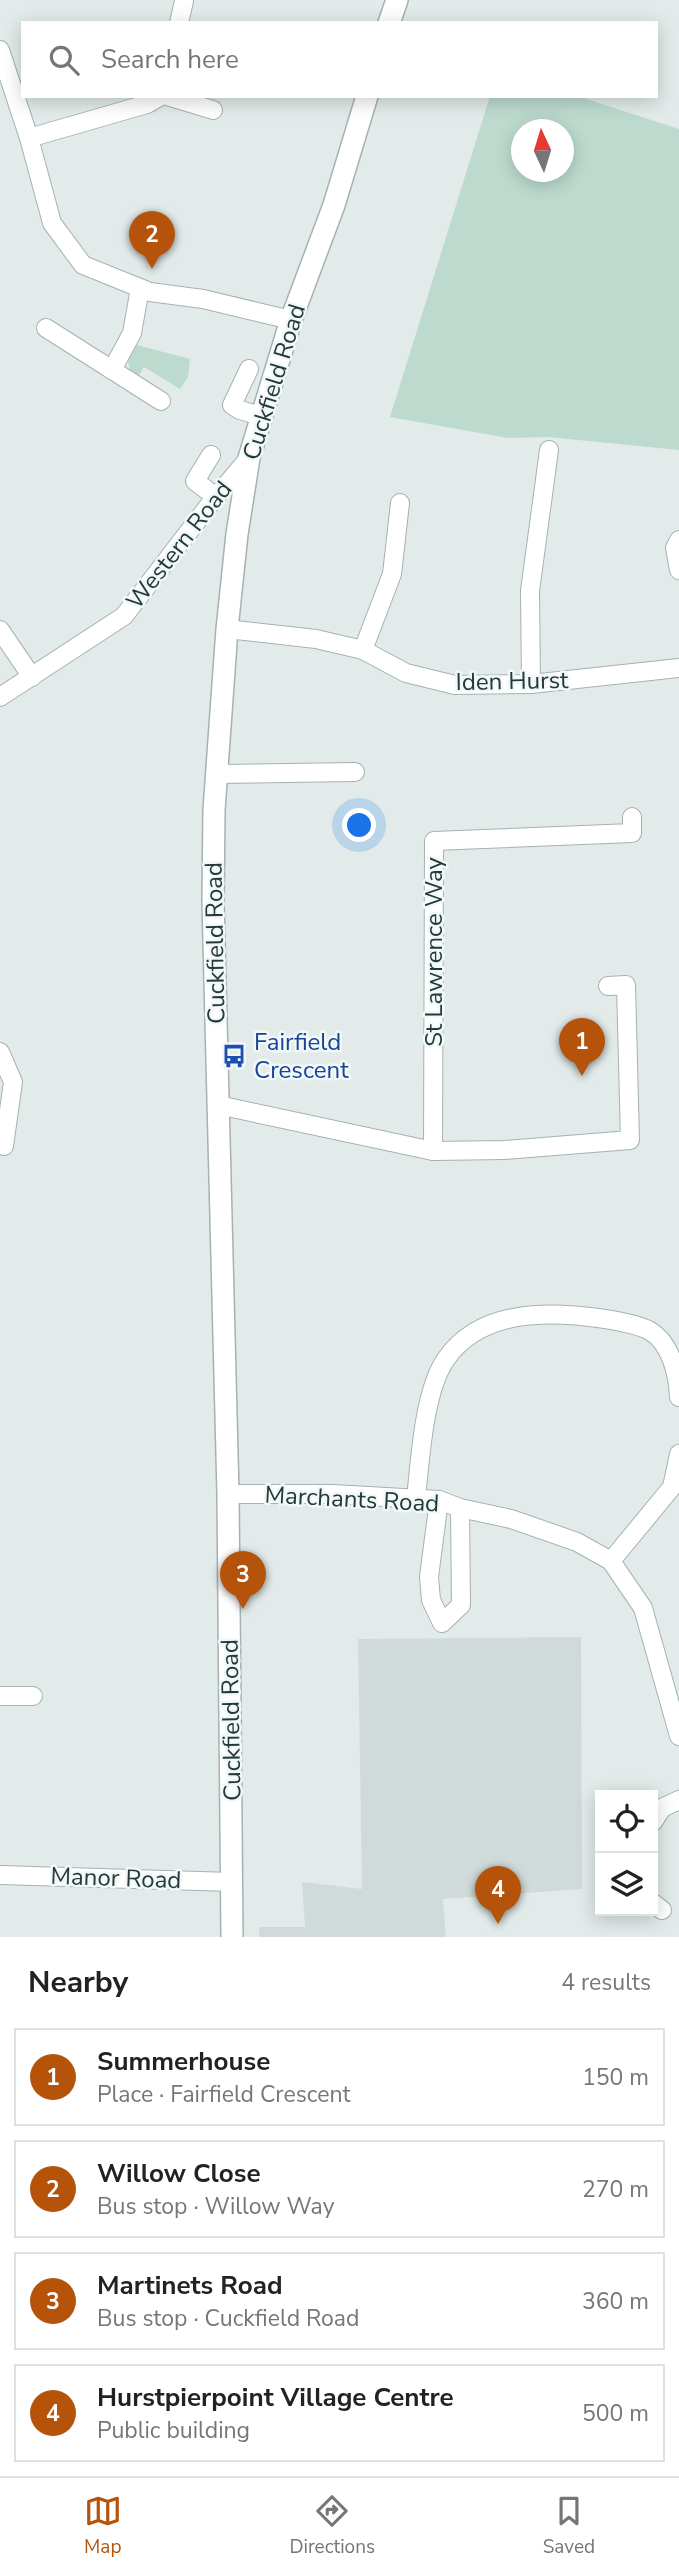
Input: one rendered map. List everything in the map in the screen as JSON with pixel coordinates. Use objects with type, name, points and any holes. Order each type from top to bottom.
[{"type":"street","points":[[179,21],[183,0],[201,1]]},
{"type":"street","points":[[390,21],[397,0]]},
{"type":"street","points":[[0,50],[29,138],[52,223],[83,265],[150,292],[203,299],[291,320]]},
{"type":"street","points":[[29,138],[146,104],[157,98]]},
{"type":"street","points":[[174,98],[214,110]]},
{"type":"street","name":"Cuckfield Road","points":[[232,1937],[228,1493],[213,902],[216,774],[227,629],[237,534],[249,458],[291,320],[334,205],[366,98]]},
{"type":"street","points":[[112,370],[132,333],[139,288]]},
{"type":"street","points":[[46,328],[161,401]]},
{"type":"street","points":[[249,369],[232,405],[261,416]]},
{"type":"street","points":[[531,684],[530,591],[549,450]]},
{"type":"street","points":[[211,455],[195,481],[216,497]]},
{"type":"street","name":"Western Road","points":[[0,697],[124,616],[249,458]]},
{"type":"street","points":[[363,650],[392,574],[400,503]]},
{"type":"street","points":[[679,540],[675,548],[679,570]]},
{"type":"street","name":"Iden Hurst","points":[[227,629],[316,639],[363,650],[406,673],[455,685],[531,684],[679,668]]},
{"type":"street","points":[[0,630],[33,677]]},
{"type":"street","points":[[216,774],[355,772]]},
{"type":"street","name":"St Lawrence Way","points":[[433,1151],[434,841],[632,833],[632,817]]},
{"type":"street","points":[[218,1105],[433,1151],[505,1150],[630,1140],[626,985],[608,986]]},
{"type":"street","points":[[0,1052],[13,1082],[4,1146]]},
{"type":"street","points":[[416,1499],[432,1391],[445,1360],[462,1341],[495,1322],[527,1314],[574,1315],[613,1320],[650,1331],[667,1350],[678,1380],[679,1397]]},
{"type":"street","points":[[611,1561],[672,1486],[679,1454]]},
{"type":"street","name":"Marchants Road","points":[[228,1493],[333,1494],[439,1500],[460,1508],[524,1523],[577,1542],[611,1561],[643,1608],[679,1736]]},
{"type":"street","points":[[439,1500],[429,1577],[431,1600],[442,1623],[461,1605],[460,1508]]},
{"type":"street","points":[[0,1696],[33,1696]]},
{"type":"street","points":[[658,1814],[662,1808],[679,1800]]},
{"type":"street","name":"Manor Road","points":[[0,1875],[233,1882]]},
{"type":"shaded area","points":[[581,1637],[582,1889],[443,1899],[446,1937],[259,1937],[259,1927],[305,1927],[302,1882],[362,1889],[358,1639]]},
{"type":"green space","points":[[489,98],[583,98],[679,129],[679,450],[548,437],[508,438],[390,417]]},
{"type":"green space","points":[[137,345],[190,359],[188,377],[180,389],[144,367],[138,377],[131,373],[128,361]]},
{"type":"place","name":"Willow Close","points":[[152,269]]},
{"type":"place","name":"Fairfield Crescent","points":[[234,1056]]},
{"type":"place","name":"Summerhouse","points":[[582,1076]]},
{"type":"place","name":"Martinets Road","points":[[243,1609]]},
{"type":"place","name":"Hurstpierpoint Village Centre","points":[[498,1924]]}]
